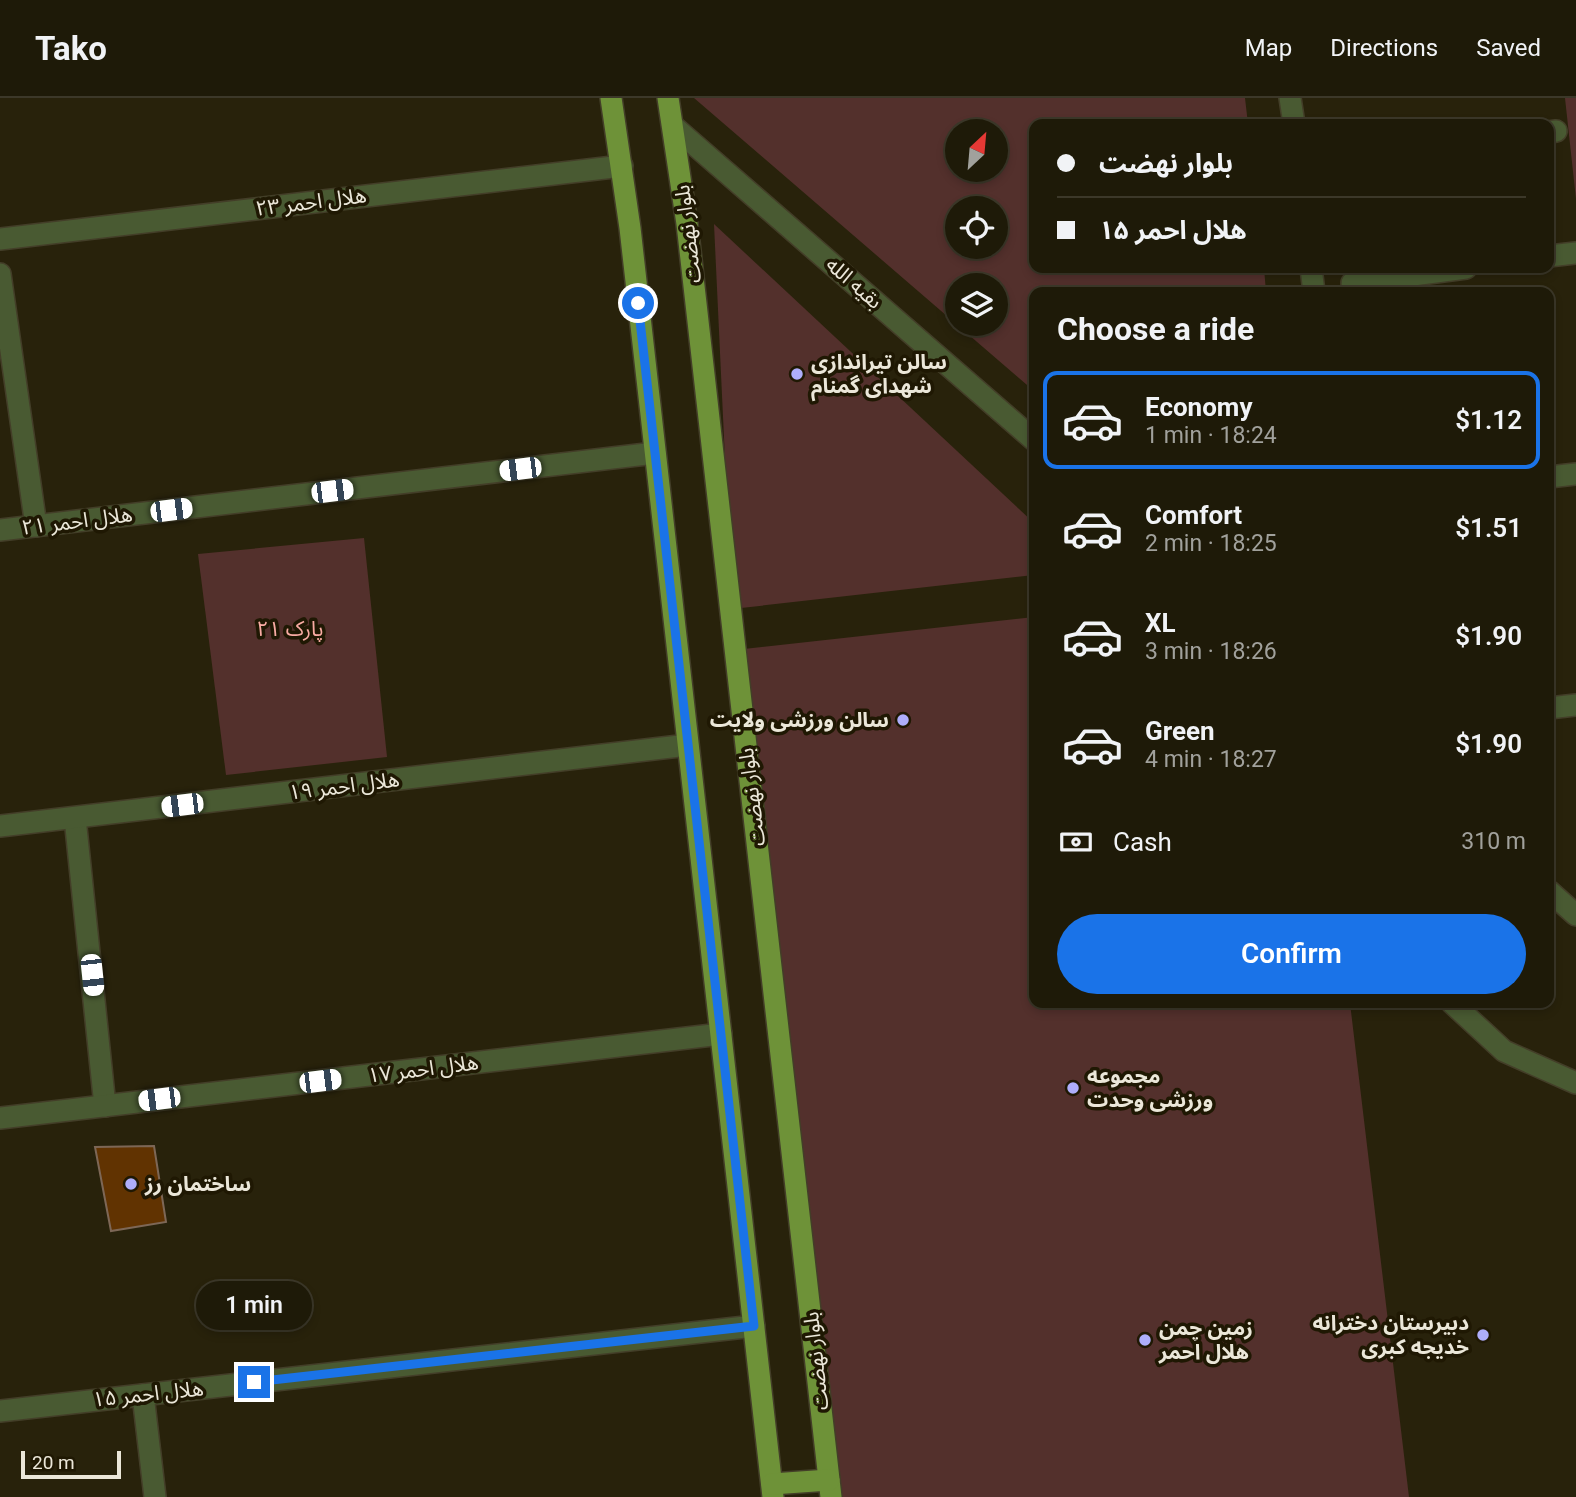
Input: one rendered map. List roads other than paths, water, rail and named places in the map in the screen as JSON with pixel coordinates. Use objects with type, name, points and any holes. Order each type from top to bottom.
[{"type":"main road","points":[[611,98],[622,166],[773,1490],[830,1488]]},
{"type":"main road","name":"بلوار نهضت","points":[[668,98],[731,596],[830,1488]]},
{"type":"street","points":[[1290,98],[1293,119]]},
{"type":"street","name":"بقیه الله","points":[[673,125],[1029,436]]},
{"type":"street","name":"هلال احمر ۲۳","points":[[0,239],[622,166]]},
{"type":"street","points":[[1554,255],[1576,253]]},
{"type":"street","points":[[1352,283],[1428,273]]},
{"type":"street","points":[[0,274],[36,526]]},
{"type":"street","name":"هلال احمر ۲۱","points":[[0,530],[655,453]]},
{"type":"street","points":[[1554,476],[1576,474]]},
{"type":"street","points":[[1554,707],[1576,705]]},
{"type":"street","name":"هلال احمر ۱۹","points":[[0,827],[688,745]]},
{"type":"street","points":[[75,818],[105,1105]]},
{"type":"street","points":[[1554,895],[1576,915]]},
{"type":"street","points":[[1457,1008],[1504,1051],[1576,1083]]},
{"type":"street","name":"هلال احمر ۱۷","points":[[0,1118],[721,1034]]},
{"type":"street","name":"هلال احمر ۱۵","points":[[0,1411],[754,1326]]},
{"type":"street","points":[[144,1395],[155,1497]]},
{"type":"place","name":"سالن تیراندازی شهدای گمنام","points":[[797,374]]},
{"type":"place","name":"سالن ورزشی ولایت","points":[[903,720]]},
{"type":"place","name":"مجموعه ورزشی وحدت","points":[[1073,1088]]},
{"type":"place","name":"ساختمان رز","points":[[131,1184]]},
{"type":"place","name":"دبیرستان دخترانه خدیجه کبری","points":[[1483,1335]]},
{"type":"place","name":"زمین چمن هلال احمر","points":[[1145,1340]]},
{"type":"park label","name":"پارک ۲۱","points":[[290,629]]}]
